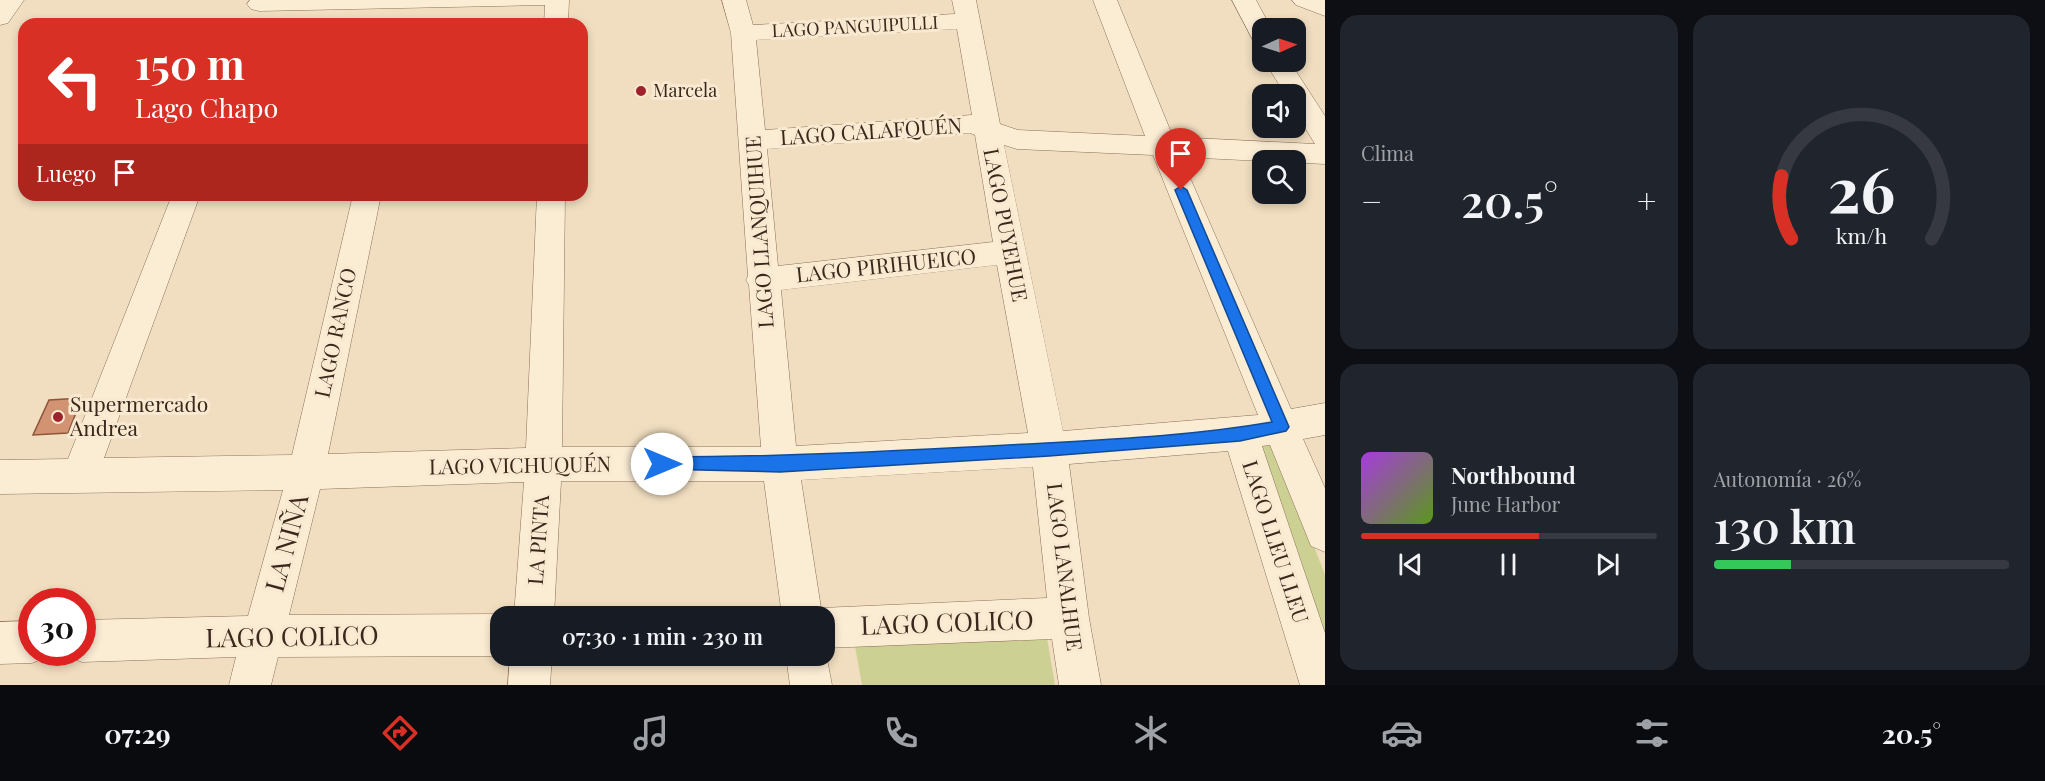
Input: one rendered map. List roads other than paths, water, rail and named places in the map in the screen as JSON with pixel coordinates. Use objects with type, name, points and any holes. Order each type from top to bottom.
[{"type":"street","points":[[0,18],[12,0]]},
{"type":"street","points":[[257,9],[407,13],[537,0]]},
{"type":"street","points":[[556,18],[557,0]]},
{"type":"street","name":"LAGO LLANQUIHUE","points":[[734,0],[743,33],[762,280],[780,465],[801,606]]},
{"type":"street","points":[[1105,0],[1163,147],[1325,533]]},
{"type":"street","points":[[1244,0],[1253,18]]},
{"type":"street","points":[[1304,0],[1325,9]]},
{"type":"street","name":"LAGO PANGUIPULLI","points":[[743,33],[966,10]]},
{"type":"street","name":"LAGO PUYEHUE","points":[[966,10],[1049,449]]},
{"type":"street","points":[[1284,72],[1325,138]]},
{"type":"street","name":"LAGO CALAFQUÉN","points":[[753,140],[971,124],[1017,139],[1325,154]]},
{"type":"street","points":[[78,476],[184,201]]},
{"type":"street","name":"LAGO RANCO","points":[[306,472],[366,201]]},
{"type":"street","name":"LA PINTA","points":[[535,606],[544,464],[551,201]]},
{"type":"street","name":"LAGO PIRIHUEICO","points":[[762,280],[1010,252]]},
{"type":"street","name":"LAGO VICHUQUÉN","points":[[0,477],[306,472],[544,464],[780,465],[1049,449],[1240,434],[1325,420]]},
{"type":"street","name":"LAGO LLEU LLEU","points":[[1240,434],[1321,685]]},
{"type":"street","name":"LAGO LANALHUE","points":[[1049,449],[1069,618],[1080,685]]},
{"type":"street","name":"LA NIÑA","points":[[250,685],[306,472]]},
{"type":"street","name":"LAGO COLICO","points":[[835,627],[1069,618]]},
{"type":"street","name":"LAGO COLICO","points":[[96,641],[262,636],[490,635]]},
{"type":"street","points":[[0,643],[18,642]]},
{"type":"street","points":[[529,685],[530,666]]},
{"type":"street","points":[[808,666],[811,685]]},
{"type":"place","name":"Marcela","points":[[641,91]]},
{"type":"place","name":"Supermercado Andrea","points":[[58,417]]}]
